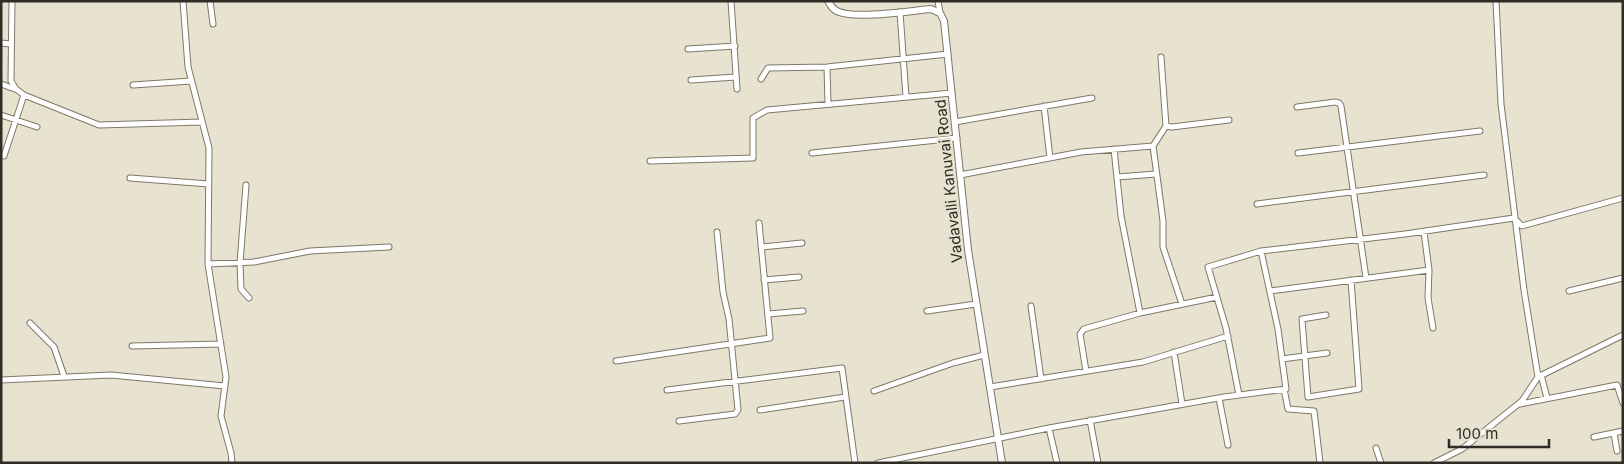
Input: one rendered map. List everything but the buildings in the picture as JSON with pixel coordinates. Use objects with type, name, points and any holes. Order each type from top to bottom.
[{"type":"street","points":[[12,1],[10,81],[24,95],[99,125],[202,122]]},
{"type":"street","points":[[183,1],[188,67],[209,148],[208,264],[226,377],[221,416],[232,463]]},
{"type":"street","points":[[210,1],[213,24]]},
{"type":"street","points":[[731,1],[737,89]]},
{"type":"street","points":[[828,1],[832,8],[839,12],[858,14],[931,9],[940,13]]},
{"type":"street","points":[[938,1],[940,13]]},
{"type":"street","points":[[1496,1],[1501,104],[1514,218],[1524,290],[1540,376],[1547,398]]},
{"type":"street","points":[[900,12],[906,97]]},
{"type":"street","name":"Vadavalli Kanuvai Road","points":[[940,13],[944,21],[948,54],[968,250],[1002,463]]},
{"type":"street","points":[[1,43],[11,44]]},
{"type":"street","points":[[688,49],[735,46]]},
{"type":"street","points":[[761,79],[768,68],[827,67],[948,54]]},
{"type":"street","points":[[1161,57],[1166,126],[1153,146],[1163,221],[1163,247],[1182,304]]},
{"type":"street","points":[[827,67],[828,104]]},
{"type":"street","points":[[691,80],[736,77]]},
{"type":"street","points":[[133,85],[191,81]]},
{"type":"street","points":[[1,84],[16,89]]},
{"type":"street","points":[[650,161],[753,158],[753,118],[767,110],[952,93]]},
{"type":"street","points":[[4,156],[24,95]]},
{"type":"street","points":[[955,122],[1092,98]]},
{"type":"street","points":[[1297,107],[1336,102],[1341,106],[1366,278]]},
{"type":"street","points":[[1044,106],[1050,158]]},
{"type":"street","points":[[1,115],[37,127]]},
{"type":"street","points":[[1166,126],[1172,127],[1229,120]]},
{"type":"street","points":[[1298,153],[1480,131]]},
{"type":"street","points":[[812,153],[957,138]]},
{"type":"street","points":[[960,174],[1081,152],[1153,146]]},
{"type":"street","points":[[1114,149],[1121,216],[1140,313]]},
{"type":"street","points":[[1117,177],[1156,174]]},
{"type":"street","points":[[1257,204],[1484,175]]},
{"type":"street","points":[[130,178],[209,184]]},
{"type":"street","points":[[246,185],[240,263],[241,288],[249,298]]},
{"type":"street","points":[[1514,218],[1522,226],[1623,198]]},
{"type":"street","points":[[1239,395],[1228,336],[1208,267],[1261,251],[1424,232],[1514,218]]},
{"type":"street","points":[[616,361],[770,338],[759,223]]},
{"type":"street","points":[[679,421],[736,414],[738,410],[732,344],[723,292],[717,232]]},
{"type":"street","points":[[1424,232],[1429,270],[1428,298],[1433,328]]},
{"type":"street","points":[[761,247],[802,243]]},
{"type":"street","points":[[208,264],[254,262],[310,251],[389,247]]},
{"type":"street","points":[[1261,251],[1278,329],[1288,409],[1314,411],[1320,463]]},
{"type":"street","points":[[1270,291],[1429,270]]},
{"type":"street","points":[[764,280],[799,277]]},
{"type":"street","points":[[1569,291],[1623,278]]},
{"type":"street","points":[[1326,315],[1302,318],[1308,397],[1359,389],[1351,280]]},
{"type":"street","points":[[1086,372],[1080,334],[1084,329],[1140,313],[1217,296]]},
{"type":"street","points":[[927,311],[976,304]]},
{"type":"street","points":[[1031,306],[1041,379]]},
{"type":"street","points":[[768,314],[804,310]]},
{"type":"street","points":[[30,323],[54,347],[64,376]]},
{"type":"street","points":[[1434,463],[1462,449],[1519,404],[1540,376],[1623,335]]},
{"type":"street","points":[[990,387],[1142,362],[1228,336]]},
{"type":"street","points":[[132,346],[221,344]]},
{"type":"street","points":[[1174,352],[1182,404]]},
{"type":"street","points":[[1282,358],[1327,353]]},
{"type":"street","points":[[874,391],[953,363],[984,355]]},
{"type":"street","points":[[667,390],[842,368],[855,463]]},
{"type":"street","points":[[1,380],[110,375],[225,386]]},
{"type":"street","points":[[1519,404],[1617,385],[1623,403]]},
{"type":"street","points":[[878,463],[891,462],[1090,420],[1284,389]]},
{"type":"street","points":[[760,410],[845,397]]},
{"type":"street","points":[[1220,398],[1228,445]]},
{"type":"street","points":[[1090,420],[1098,463]]},
{"type":"street","points":[[1049,428],[1057,463]]},
{"type":"street","points":[[1594,437],[1623,432]]},
{"type":"street","points":[[1614,433],[1617,451]]},
{"type":"street","points":[[1376,448],[1381,463]]}]
